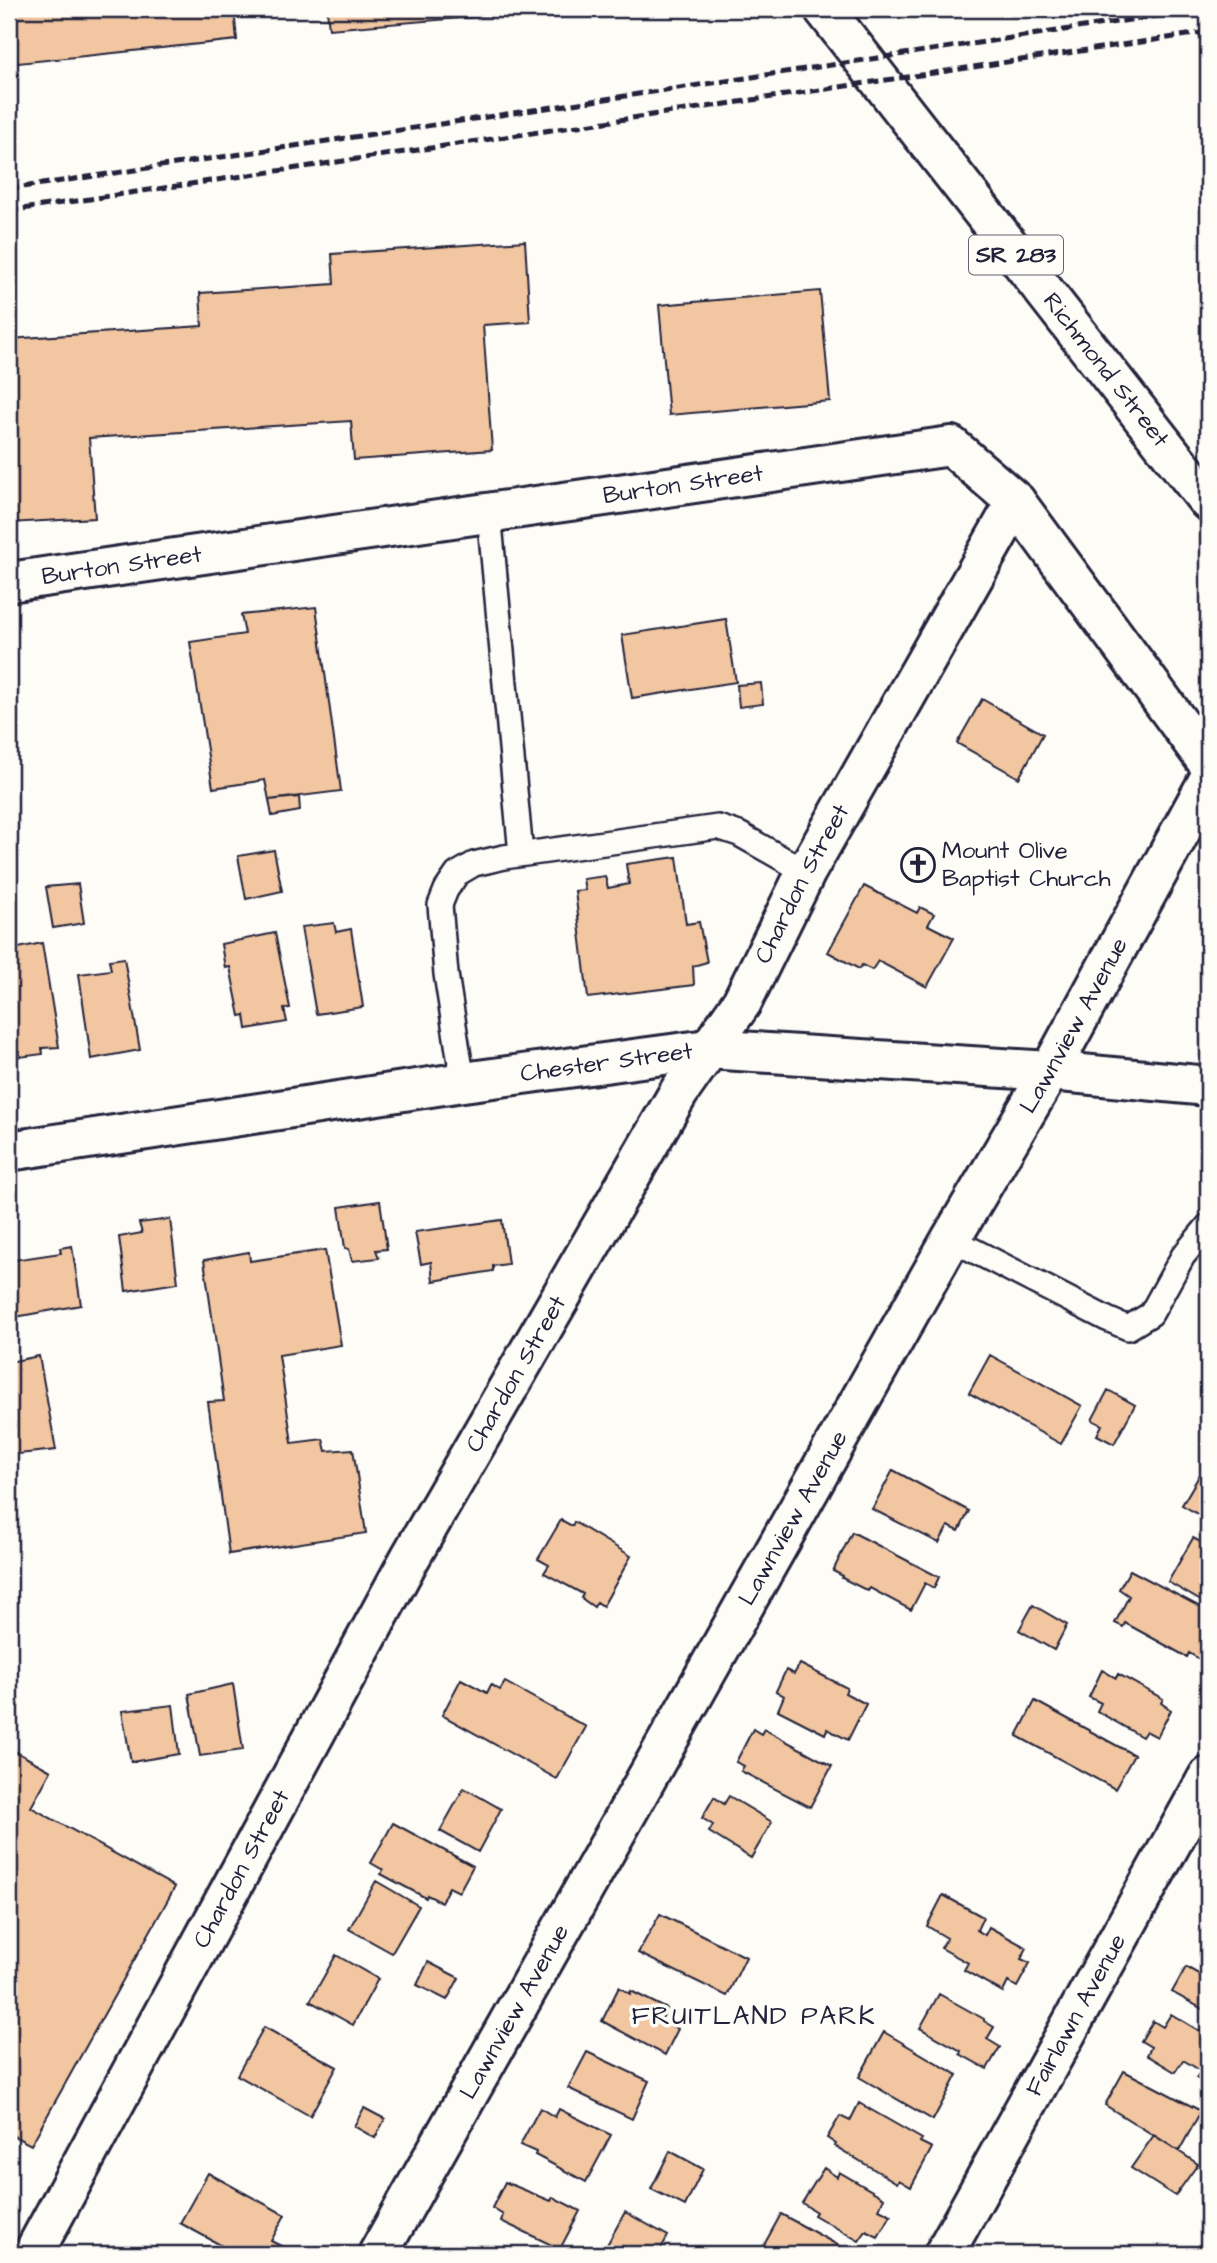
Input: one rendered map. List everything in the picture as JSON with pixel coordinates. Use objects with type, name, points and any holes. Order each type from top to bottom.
[{"type":"street","name":"Richmond Street","points":[[824,9],[1208,501]]},
{"type":"street","name":"Burton Street","points":[[9,582],[951,446],[1016,502],[1208,763]]},
{"type":"street","name":"Chardon Street","points":[[33,2254],[410,1558],[679,1092],[742,1002],[806,872],[1016,502]]},
{"type":"street","name":"Lawnview Avenue","points":[[378,2254],[951,1239],[1050,1072],[1208,781]]},
{"type":"street","name":"Chester Street","points":[[9,1151],[463,1082],[708,1049],[1050,1072],[1208,1086]]},
{"type":"street","name":"Fairlawn Avenue","points":[[944,2254],[1208,1777]]},
{"type":"lane","points":[[489,513],[521,854]]},
{"type":"lane","points":[[463,1082],[446,974],[440,905],[457,874],[474,864],[521,854],[718,827],[739,834],[806,872]]},
{"type":"lane","points":[[951,1239],[1128,1328],[1151,1314],[1183,1256],[1208,1226]]},
{"type":"building","points":[[9,9],[234,9],[237,40],[9,64]]},
{"type":"building","points":[[327,9],[570,9],[329,29]]},
{"type":"building","points":[[525,241],[530,322],[483,325],[492,450],[354,460],[351,421],[89,438],[95,518],[9,523],[9,339],[202,326],[200,293],[334,284],[332,254]]},
{"type":"building","points":[[820,291],[830,401],[669,415],[659,305]]},
{"type":"building","points":[[316,607],[341,791],[269,800],[265,780],[213,788],[190,642],[245,634],[241,615]]},
{"type":"building","points":[[726,619],[736,682],[632,698],[622,635]]},
{"type":"building","points":[[761,683],[763,704],[739,707],[737,685]]},
{"type":"building","points":[[982,699],[1043,734],[1019,778],[957,743]]},
{"type":"building","points":[[299,797],[300,811],[272,816],[269,800]]},
{"type":"building","points":[[274,850],[282,891],[246,899],[238,856]]},
{"type":"building","points":[[677,857],[686,924],[699,922],[707,962],[693,966],[694,985],[588,998],[575,891],[585,890],[583,879],[605,876],[608,888],[629,884],[626,864]]},
{"type":"building","points":[[78,884],[84,923],[53,928],[46,887]]},
{"type":"building","points":[[864,886],[917,913],[920,907],[934,914],[928,925],[954,938],[927,987],[878,961],[872,970],[862,965],[859,969],[828,952]]},
{"type":"building","points":[[334,923],[336,932],[351,929],[363,1007],[316,1014],[301,927]]},
{"type":"building","points":[[275,933],[290,1008],[284,1009],[287,1022],[247,1029],[245,1015],[240,1016],[230,967],[225,968],[221,944]]},
{"type":"building","points":[[42,943],[59,1047],[42,1048],[43,1054],[20,1057],[19,1051],[9,1053],[9,950]]},
{"type":"building","points":[[124,958],[140,1050],[91,1059],[79,974],[111,970],[109,960]]},
{"type":"building","points":[[380,1201],[387,1249],[376,1250],[379,1258],[352,1261],[349,1249],[345,1248],[339,1207]]},
{"type":"building","points":[[170,1219],[178,1283],[126,1291],[119,1237],[142,1233],[139,1223]]},
{"type":"building","points":[[502,1220],[508,1264],[493,1266],[493,1271],[433,1281],[431,1262],[421,1264],[415,1232]]},
{"type":"building","points":[[72,1246],[81,1305],[10,1318],[9,1257],[13,1256],[14,1260],[61,1253],[60,1248]]},
{"type":"building","points":[[325,1250],[341,1345],[279,1355],[292,1443],[323,1439],[326,1451],[353,1449],[366,1533],[229,1554],[208,1402],[224,1401],[204,1260],[249,1252],[250,1261]]},
{"type":"building","points":[[990,1355],[1082,1406],[1061,1444],[969,1393]]},
{"type":"building","points":[[39,1356],[56,1450],[9,1455],[9,1362]]},
{"type":"building","points":[[1108,1390],[1135,1405],[1114,1444],[1097,1435],[1102,1425],[1092,1420]]},
{"type":"building","points":[[893,1470],[969,1511],[959,1531],[948,1526],[939,1543],[872,1509]]},
{"type":"building","points":[[1199,1476],[1208,1482],[1208,1520],[1182,1505]]},
{"type":"building","points":[[561,1520],[572,1526],[574,1522],[631,1556],[603,1606],[597,1602],[594,1607],[581,1598],[583,1594],[544,1573],[549,1565],[538,1559]]},
{"type":"building","points":[[852,1532],[939,1577],[934,1588],[925,1583],[911,1610],[870,1588],[868,1591],[842,1578],[843,1576],[833,1571]]},
{"type":"building","points":[[1193,1538],[1208,1546],[1208,1605],[1168,1582]]},
{"type":"building","points":[[1130,1570],[1208,1611],[1208,1646],[1201,1660],[1189,1653],[1187,1657],[1125,1623],[1123,1627],[1115,1623],[1129,1596],[1119,1589]]},
{"type":"building","points":[[1033,1605],[1067,1625],[1054,1650],[1019,1630]]},
{"type":"building","points":[[800,1664],[847,1688],[845,1693],[866,1704],[848,1740],[827,1729],[825,1734],[778,1710],[784,1696],[776,1691],[786,1670],[794,1674]]},
{"type":"building","points":[[1102,1670],[1116,1678],[1118,1674],[1163,1699],[1161,1703],[1171,1710],[1157,1737],[1146,1731],[1142,1737],[1097,1711],[1101,1703],[1089,1697]]},
{"type":"building","points":[[461,1679],[487,1693],[491,1685],[500,1690],[505,1682],[586,1727],[557,1779],[442,1715]]},
{"type":"building","points":[[233,1684],[243,1750],[200,1756],[189,1694]]},
{"type":"building","points":[[1035,1701],[1134,1755],[1115,1789],[1017,1736]]},
{"type":"building","points":[[173,1705],[179,1754],[131,1762],[122,1711]]},
{"type":"building","points":[[753,1729],[761,1734],[764,1729],[832,1766],[810,1807],[741,1771],[744,1766],[736,1762]]},
{"type":"building","points":[[9,1748],[51,1771],[31,1807],[175,1887],[31,2145],[14,2136],[9,2145]]},
{"type":"building","points":[[464,1788],[501,1809],[478,1852],[440,1831]]},
{"type":"building","points":[[729,1796],[772,1822],[751,1858],[709,1832],[713,1825],[702,1818],[714,1797],[724,1804]]},
{"type":"building","points":[[393,1823],[473,1866],[459,1892],[449,1887],[441,1902],[427,1895],[426,1898],[381,1874],[383,1870],[371,1863]]},
{"type":"building","points":[[376,1881],[419,1906],[392,1953],[349,1929]]},
{"type":"building","points":[[943,1895],[983,1917],[977,1930],[985,1935],[989,1927],[1027,1948],[1021,1959],[1030,1963],[1017,1987],[1008,1982],[1003,1992],[964,1970],[968,1963],[941,1948],[947,1938],[927,1926]]},
{"type":"building","points":[[660,1914],[746,1957],[727,1996],[638,1953]]},
{"type":"building","points":[[336,1955],[378,1979],[353,2025],[310,2001]]},
{"type":"building","points":[[428,1962],[459,1978],[447,2000],[417,1985]]},
{"type":"building","points":[[1186,1967],[1208,1979],[1208,2012],[1172,1992]]},
{"type":"building","points":[[619,1987],[667,2009],[661,2020],[678,2029],[665,2055],[602,2021]]},
{"type":"building","points":[[939,1994],[994,2027],[987,2039],[1000,2047],[987,2069],[920,2028]]},
{"type":"building","points":[[1171,2014],[1208,2036],[1208,2085],[1196,2078],[1201,2071],[1183,2060],[1175,2072],[1147,2055],[1151,2047],[1141,2041],[1153,2021],[1163,2027]]},
{"type":"building","points":[[264,2027],[337,2067],[310,2116],[237,2075]]},
{"type":"building","points":[[884,2032],[957,2075],[933,2120],[859,2077]]},
{"type":"building","points":[[587,2052],[649,2081],[632,2119],[568,2088]]},
{"type":"building","points":[[1124,2071],[1201,2111],[1179,2151],[1105,2105]]},
{"type":"building","points":[[859,2103],[922,2139],[920,2142],[932,2148],[911,2187],[899,2180],[897,2183],[835,2146],[836,2144],[827,2138],[840,2116],[850,2121]]},
{"type":"building","points":[[364,2108],[385,2119],[375,2138],[354,2126]]},
{"type":"building","points":[[540,2108],[555,2117],[559,2109],[611,2135],[586,2182],[520,2145]]},
{"type":"building","points":[[1154,2135],[1198,2164],[1175,2196],[1131,2168]]},
{"type":"building","points":[[670,2151],[703,2169],[685,2206],[651,2189]]},
{"type":"building","points":[[824,2168],[837,2177],[839,2172],[884,2198],[879,2209],[891,2215],[878,2237],[866,2231],[859,2241],[814,2215],[816,2212],[802,2203]]},
{"type":"building","points":[[208,2173],[285,2215],[271,2241],[291,2251],[289,2254],[237,2254],[180,2223]]},
{"type":"building","points":[[505,2182],[551,2201],[553,2197],[580,2211],[560,2249],[501,2221],[503,2215],[492,2208]]},
{"type":"building","points":[[625,2212],[668,2236],[658,2254],[602,2254]]},
{"type":"building","points":[[781,2214],[854,2254],[759,2254]]},
{"type":"railway","points":[[9,189],[1203,9]]},
{"type":"railway","points":[[9,211],[1208,32]]},
{"type":"place","name":"Mount Olive Baptist Church","points":[[918,865]]},
{"type":"district","name":"FRUITLAND PARK","points":[[754,2016]]}]
